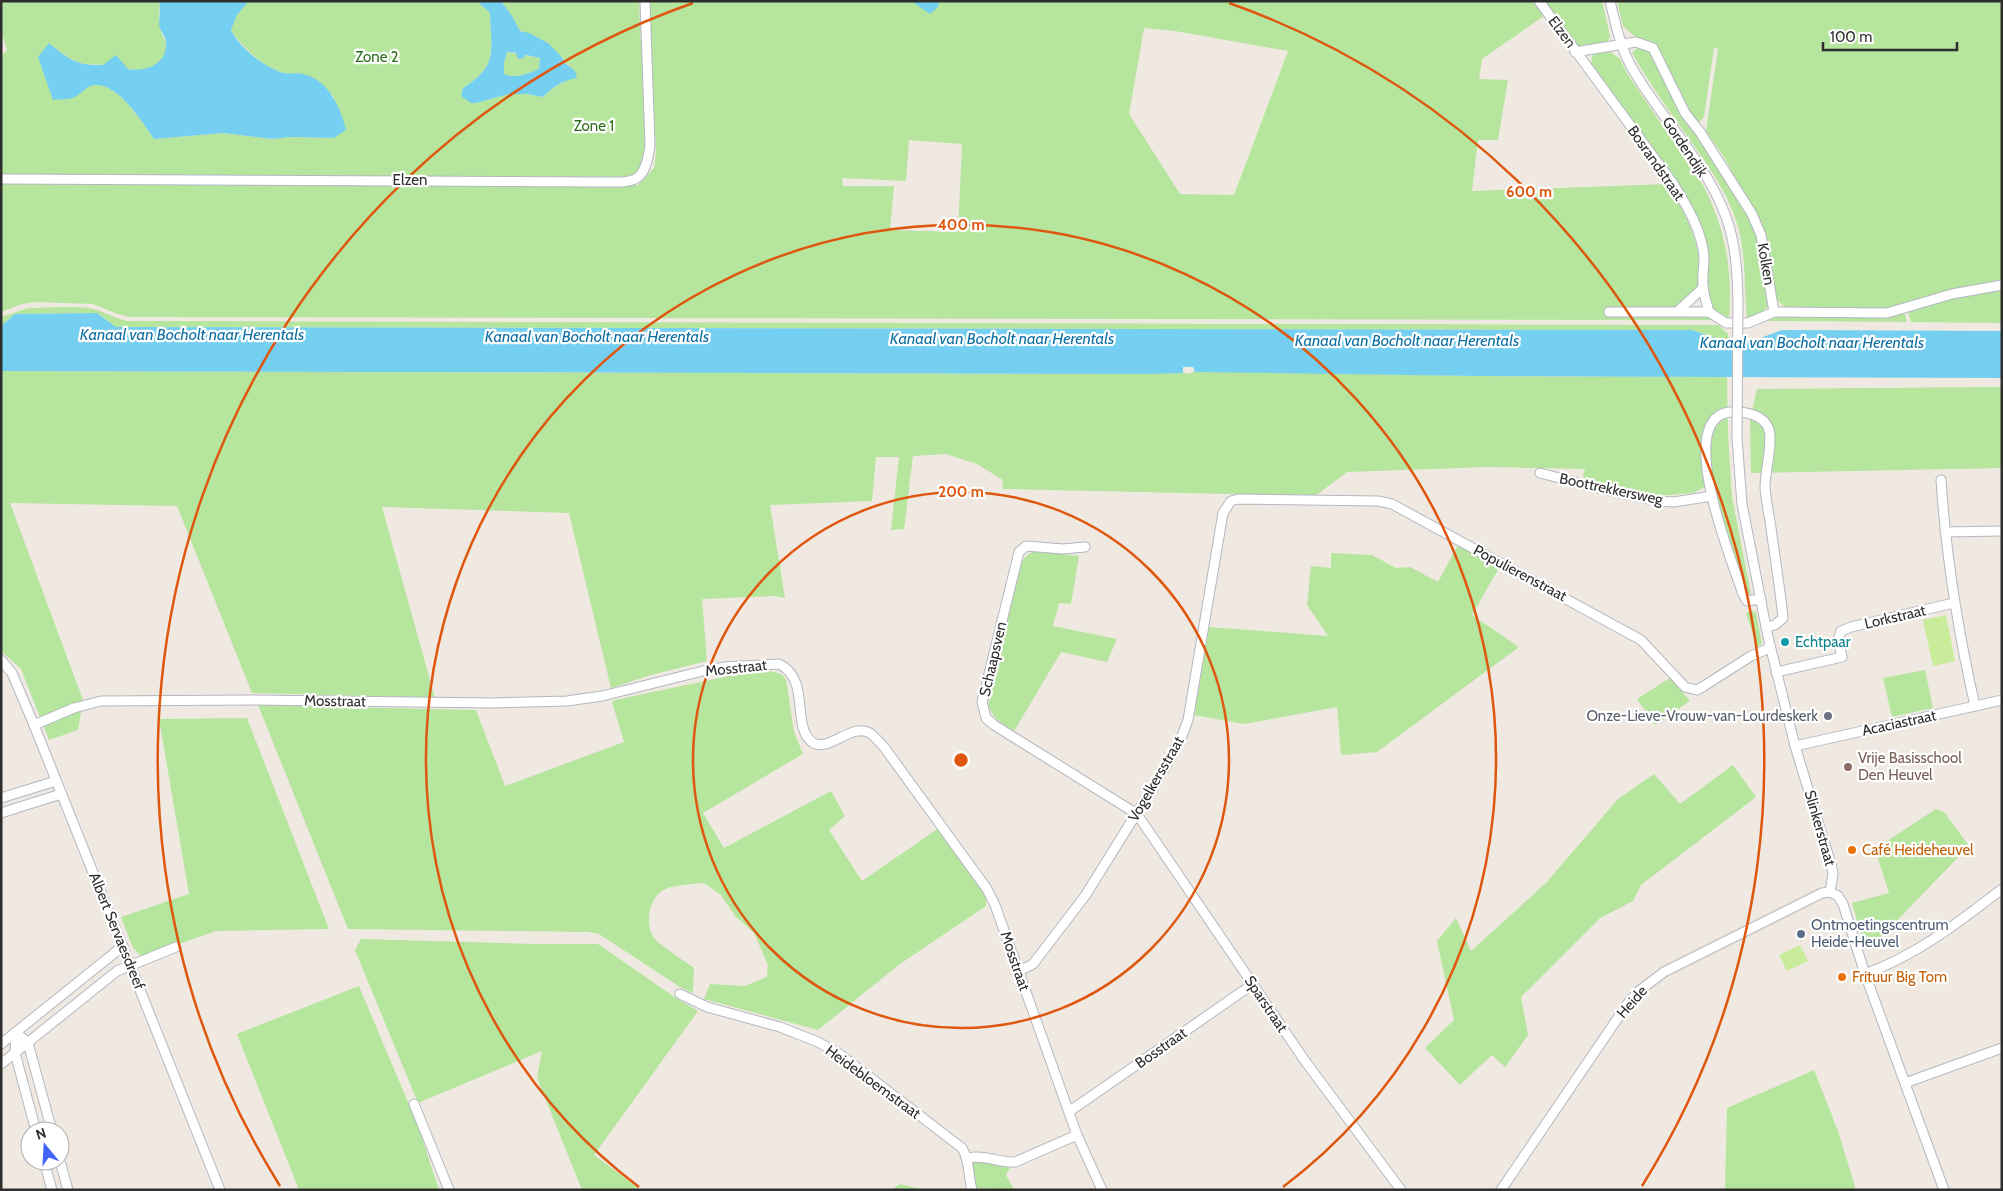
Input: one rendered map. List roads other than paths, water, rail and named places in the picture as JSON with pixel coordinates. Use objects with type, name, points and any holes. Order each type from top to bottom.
[{"type":"street","name":"Elzen","points":[[1,179],[597,182],[634,180],[641,176],[646,168],[650,145],[645,1]]},
{"type":"street","name":"Elzen","points":[[1539,1],[1575,52],[1621,43]]},
{"type":"street","name":"Gordendijk","points":[[1610,1],[1621,43],[1634,72],[1711,185],[1726,217],[1736,253],[1738,299]]},
{"type":"street","name":"Kolken","points":[[1621,43],[1636,42],[1653,48],[1685,113],[1700,132],[1752,214],[1761,235],[1774,312]]},
{"type":"street","name":"Bosrandstraat","points":[[1575,52],[1686,204],[1698,233],[1704,256],[1703,288],[1709,312]]},
{"type":"street","points":[[1609,312],[1709,312],[1726,323],[1748,323],[1774,312],[1887,313],[1952,294],[2002,285]]},
{"type":"street","points":[[1678,311],[1703,288]]},
{"type":"street","name":"Slinkerstraat","points":[[1738,299],[1737,438],[1742,504],[1770,648],[1832,869],[1833,883],[1830,892]]},
{"type":"street","points":[[1761,599],[1747,601],[1743,594],[1718,523],[1708,475],[1705,444],[1708,432],[1721,415],[1736,412],[1756,416],[1764,421],[1771,435],[1765,474],[1766,495],[1783,618],[1775,626],[1767,628]]},
{"type":"street","name":"Boottrekkersweg","points":[[1540,473],[1602,490],[1657,501],[1674,502],[1712,496]]},
{"type":"street","points":[[1941,480],[1954,603],[1975,706]]},
{"type":"street","name":"Populierenstraat","points":[[1238,499],[1378,501],[1392,504],[1641,640],[1680,682],[1690,689],[1697,690],[1751,656],[1770,648]]},
{"type":"street","name":"Vogelkersstraat","points":[[1019,971],[1033,964],[1085,896],[1175,750],[1188,720],[1223,513],[1231,501],[1238,499]]},
{"type":"street","points":[[1945,532],[2002,531]]},
{"type":"street","name":"Schaapsven","points":[[1086,547],[1064,549],[1026,546],[1019,552],[982,702],[986,718],[994,725],[1137,814]]},
{"type":"street","name":"Lorkstraat","points":[[1776,672],[1842,657],[1838,640],[1841,631],[1851,627],[1954,603]]},
{"type":"street","name":"Albert Servaesdreef","points":[[1,660],[12,673],[34,725],[220,1190]]},
{"type":"street","name":"Mosstraat","points":[[34,725],[74,708],[101,701],[252,700],[494,703],[567,701],[602,696],[718,669],[779,664],[787,668],[794,678],[804,725],[810,741],[815,744],[824,744],[852,732],[862,731],[870,733],[884,747],[986,889],[995,905],[1077,1135],[1102,1190]]},
{"type":"street","name":"Acaciastraat","points":[[1796,746],[2002,700]]},
{"type":"street","points":[[1,798],[56,781]]},
{"type":"street","points":[[1,813],[61,794]]},
{"type":"street","name":"Sparstraat","points":[[1137,814],[1305,1061],[1401,1190]]},
{"type":"street","points":[[1865,974],[1937,938],[2002,889]]},
{"type":"street","points":[[1830,892],[1838,896],[1843,904],[1865,974],[1944,1190]]},
{"type":"street","name":"Heide","points":[[1501,1190],[1628,1003],[1639,991],[1664,972],[1822,893],[1830,892]]},
{"type":"street","points":[[1,1044],[123,946]]},
{"type":"street","points":[[1,1064],[117,970],[176,947]]},
{"type":"street","name":"Bosstraat","points":[[1070,1112],[1253,984]]},
{"type":"street","name":"Heidebloemstraat","points":[[680,994],[707,1007],[803,1035],[827,1047],[962,1148],[968,1158]]},
{"type":"street","points":[[16,1032],[28,1043],[49,1121]]},
{"type":"street","points":[[16,1032],[15,1053],[33,1121]]},
{"type":"street","points":[[1905,1083],[2002,1048]]},
{"type":"street","points":[[414,1104],[449,1190]]},
{"type":"street","points":[[972,1190],[967,1166],[968,1158],[980,1157],[1005,1163],[1015,1162],[1077,1135]]},
{"type":"street","points":[[47,1171],[52,1190]]},
{"type":"street","points":[[63,1171],[68,1190]]},
{"type":"water","points":[[159,1],[249,1],[237,15],[231,30],[235,37],[252,55],[273,69],[283,73],[303,74],[320,82],[337,104],[346,130],[334,138],[291,137],[272,139],[223,133],[154,139],[130,106],[114,91],[105,87],[92,85],[73,98],[53,100],[38,57],[49,43],[79,63],[103,65],[116,55],[128,69],[148,68],[159,61],[165,50],[166,40],[159,25]]},
{"type":"water","points":[[477,1],[501,1],[520,31],[529,33],[548,43],[565,63],[575,71],[577,78],[558,84],[543,97],[527,94],[509,94],[471,103],[461,96],[463,88],[475,80],[488,64],[491,47],[490,13]],"holes":[[[507,52],[516,53],[518,59],[526,55],[540,58],[539,69],[516,76],[504,74]]]},
{"type":"water","points":[[911,1],[939,1],[938,7],[930,14]]},
{"type":"water","name":"Kanaal van Bocholt naar Herentals","points":[[97,313],[116,327],[1692,330],[1721,340],[1755,340],[1782,330],[2002,331],[2002,378],[1477,376],[1195,372],[1193,367],[1183,367],[1183,373],[1147,374],[1,371],[1,326],[15,314]]},
{"type":"place","name":"Echtpaar","points":[[1785,642]]},
{"type":"place","name":"Onze-Lieve-Vrouw-van-Lourdeskerk","points":[[1828,716]]},
{"type":"place","name":"Vrije Basisschool Den Heuvel","points":[[1848,767]]},
{"type":"place","name":"Café Heideheuvel","points":[[1852,850]]},
{"type":"place","name":"Ontmoetingscentrum Heide-Heuvel","points":[[1801,934]]},
{"type":"place","name":"Frituur Big Tom","points":[[1842,977]]},
{"type":"park label","name":"Zone 2","points":[[377,57]]},
{"type":"park label","name":"Zone 1","points":[[594,126]]}]
